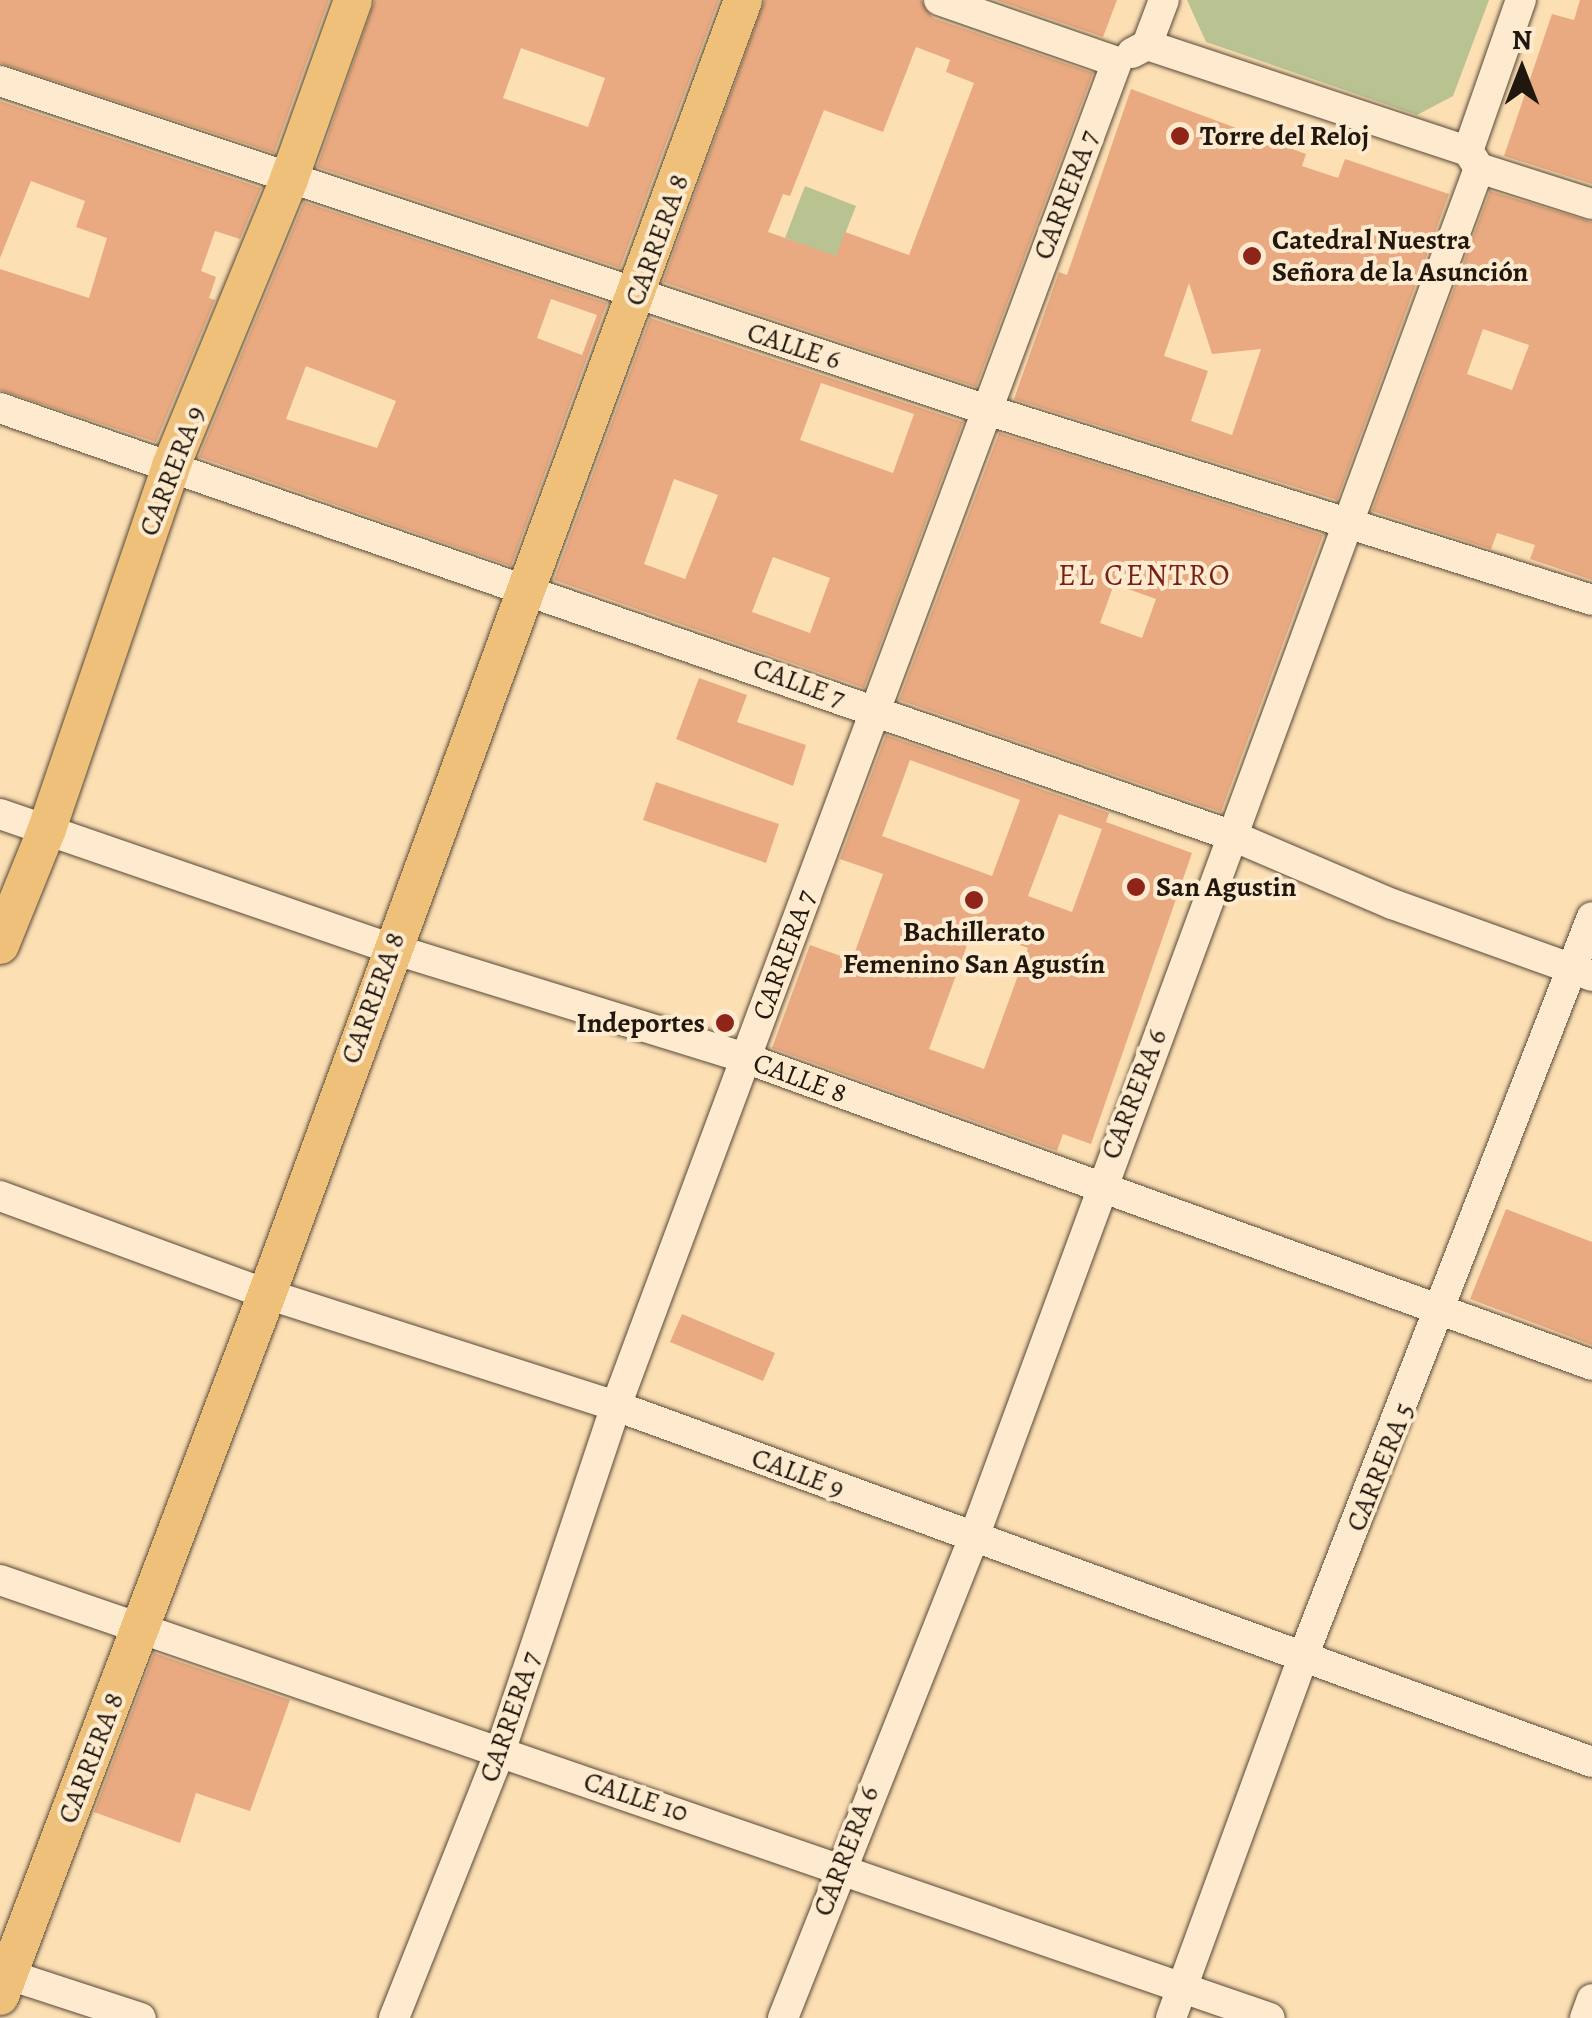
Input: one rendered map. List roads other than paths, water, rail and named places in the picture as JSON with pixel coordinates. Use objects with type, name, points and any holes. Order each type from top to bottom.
[{"type":"main road","name":"CARRERA 9","points":[[0,945],[47,830],[171,466],[289,179],[352,0]]},
{"type":"main road","name":"CARRERA 8","points":[[2,1981],[141,1629],[267,1294],[390,948],[638,294],[743,0]]},
{"type":"street","points":[[939,0],[1116,62],[1147,45],[1164,0]]},
{"type":"street","name":"CARRERA 6","points":[[783,2018],[840,1865],[974,1537],[1099,1186],[1352,523],[1474,160],[1521,0]]},
{"type":"street","points":[[1147,45],[1592,204]]},
{"type":"street","name":"CARRERA 7","points":[[394,2018],[500,1752],[616,1406],[1116,62]]},
{"type":"street","name":"CALLE 6","points":[[0,80],[984,409],[1592,600]]},
{"type":"street","name":"CALLE 7","points":[[0,408],[1233,836],[1392,904],[1582,973]]},
{"type":"street","name":"CALLE 8","points":[[0,814],[390,948],[745,1058],[1592,1365]]},
{"type":"street","name":"CARRERA 5","points":[[1171,2018],[1304,1654],[1582,973],[1592,916]]},
{"type":"street","name":"CALLE 9","points":[[0,1196],[267,1294],[616,1406],[1592,1762]]},
{"type":"street","name":"CALLE 10","points":[[0,1580],[840,1865],[1270,2018]]},
{"type":"street","points":[[2,1981],[141,2018]]},
{"type":"street","points":[[1585,2018],[1592,1999]]},
{"type":"place","name":"Torre del Reloj","points":[[1180,136]]},
{"type":"place","name":"Catedral Nuestra Señora de la Asunción","points":[[1252,256]]},
{"type":"place","name":"San Agustin","points":[[1136,887]]},
{"type":"place","name":"Bachillerato Femenino San Agustín","points":[[974,900]]},
{"type":"place","name":"Indeportes","points":[[725,1023]]},
{"type":"district","name":"EL CENTRO","points":[[1145,575]]}]
